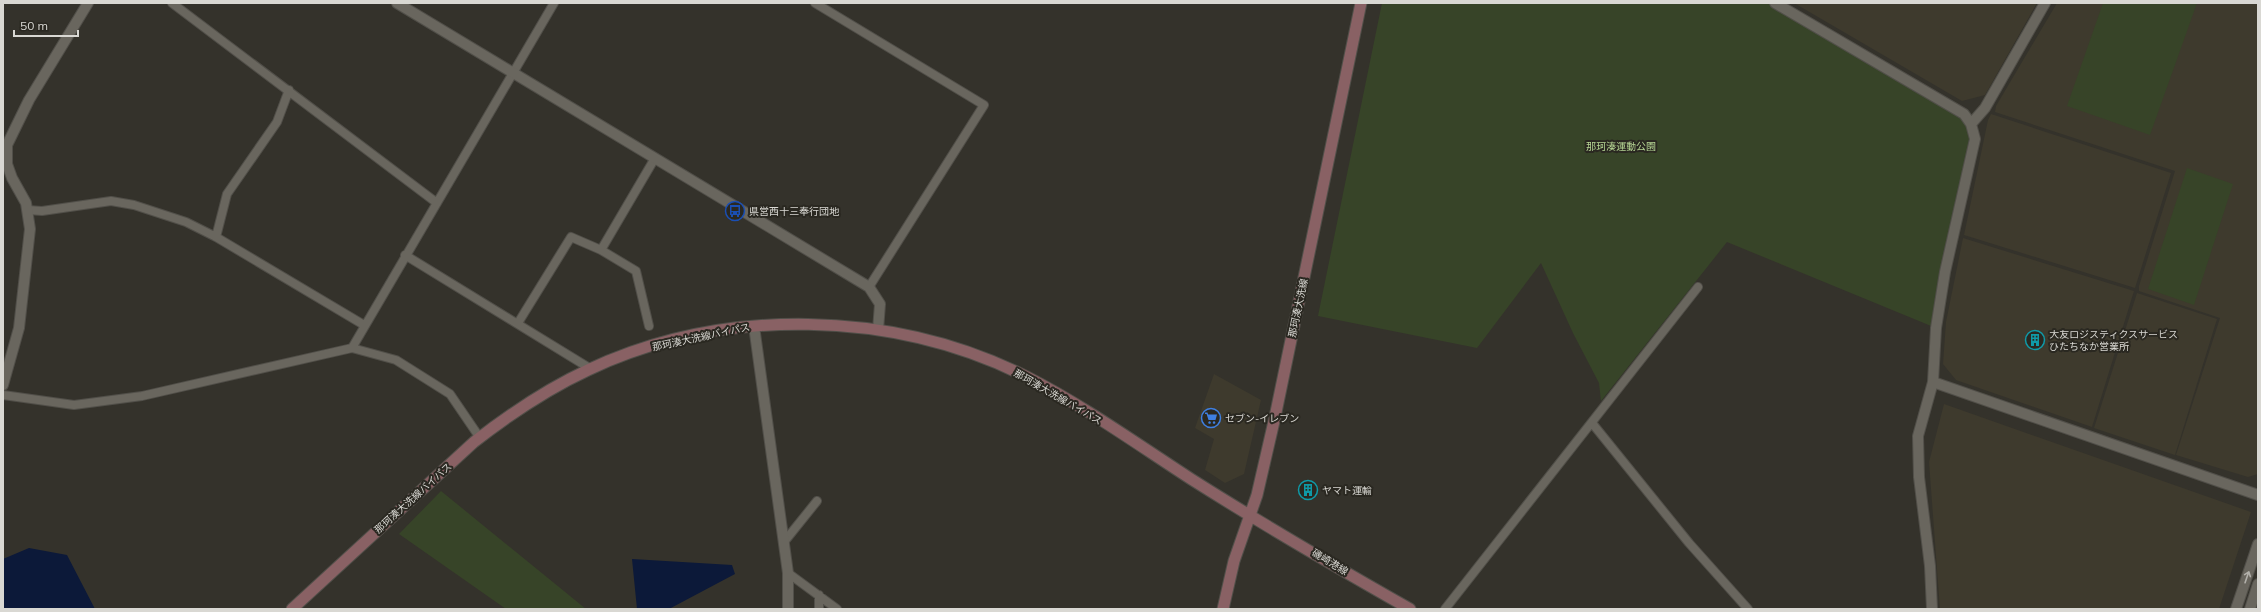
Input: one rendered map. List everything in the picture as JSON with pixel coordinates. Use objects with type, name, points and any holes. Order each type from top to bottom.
[{"type":"main road","name":"那珂湊大洗線","points":[[1223,609],[1234,561],[1257,495],[1275,417],[1361,3]]},
{"type":"main road","name":"那珂湊大洗線バイパス","points":[[292,609],[480,438],[519,409],[591,369],[663,343],[754,326],[823,325],[878,330],[963,351],[1027,377],[1250,514]]},
{"type":"main road","name":"磯崎港線","points":[[1250,514],[1410,609]]},
{"type":"street","points":[[3,384],[15,345],[22,307],[30,229],[28,210],[5,164],[7,145],[42,77],[88,3]]},
{"type":"street","points":[[172,3],[437,203]]},
{"type":"street","points":[[397,3],[869,287],[880,304],[878,330]]},
{"type":"street","points":[[352,348],[364,325],[554,3]]},
{"type":"street","points":[[815,3],[984,105],[869,287]]},
{"type":"street","points":[[1775,3],[1964,114],[1971,124],[1975,139],[1945,272],[1936,328],[1933,382],[1918,436],[1917,455],[1930,566],[1932,609]]},
{"type":"street","points":[[1971,124],[1985,108],[2045,3]]},
{"type":"street","points":[[216,237],[227,194],[277,122],[289,90]]},
{"type":"street","points":[[601,250],[655,158]]},
{"type":"street","points":[[28,210],[42,211],[111,201],[134,205],[186,222],[216,237],[364,325]]},
{"type":"street","points":[[518,323],[571,237],[601,250],[636,271],[648,326]]},
{"type":"street","points":[[405,255],[591,369]]},
{"type":"street","points":[[1445,609],[1698,287]]},
{"type":"street","points":[[754,326],[788,573],[788,609]]},
{"type":"street","points":[[3,395],[74,405],[142,396],[352,348],[396,360],[450,394],[480,438]]},
{"type":"street","points":[[1933,382],[2258,495]]},
{"type":"street","points":[[1592,423],[1689,543],[1748,609]]},
{"type":"street","points":[[784,542],[818,501]]},
{"type":"street","points":[[2236,609],[2258,544]]},
{"type":"street","points":[[788,573],[837,609]]},
{"type":"street","points":[[2250,609],[2258,584]]},
{"type":"street","points":[[819,595],[819,609]]},
{"type":"shaded area","points":[[1794,3],[2037,3],[1985,95],[1962,101]]},
{"type":"shaded area","points":[[2057,3],[2258,3],[2258,474],[2248,477],[2176,455],[2220,318],[2139,291],[2139,286],[2175,171],[1995,112],[1996,106]]},
{"type":"shaded area","points":[[1991,114],[2171,173],[2135,288],[1964,235],[1988,120]]},
{"type":"shaded area","points":[[1963,238],[2134,291],[2092,427],[1956,380],[1943,364],[1946,322]]},
{"type":"shaded area","points":[[2137,293],[2217,319],[2175,455],[2094,428]]},
{"type":"shaded area","points":[[1214,374],[1261,400],[1244,474],[1225,483],[1205,470],[1214,439],[1195,428]]},
{"type":"shaded area","points":[[1944,404],[2251,512],[2219,609],[1940,609],[1929,462]]},
{"type":"green space","name":"那珂湊運動公園","points":[[1382,3],[1775,3],[1964,114],[1975,139],[1936,328],[1727,242],[1601,401],[1599,383],[1573,333],[1541,263],[1477,348],[1318,316]]},
{"type":"green space","points":[[2103,3],[2197,3],[2150,135],[2067,106]]},
{"type":"green space","points":[[2187,168],[2233,184],[2194,305],[2148,289]]},
{"type":"green space","points":[[441,491],[586,609],[506,609],[399,534]]},
{"type":"water","points":[[29,548],[67,555],[95,609],[3,609],[3,559]]},
{"type":"water","points":[[632,559],[732,565],[735,574],[669,609],[637,609]]},
{"type":"place","name":"県営西十三奉行団地","points":[[735,211]]},
{"type":"place","name":"大友ロジスティクスサービス ひたちなか営業所","points":[[2035,340]]},
{"type":"place","name":"セブン-イレブン","points":[[1211,418]]},
{"type":"place","name":"ヤマト運輸","points":[[1308,490]]}]
